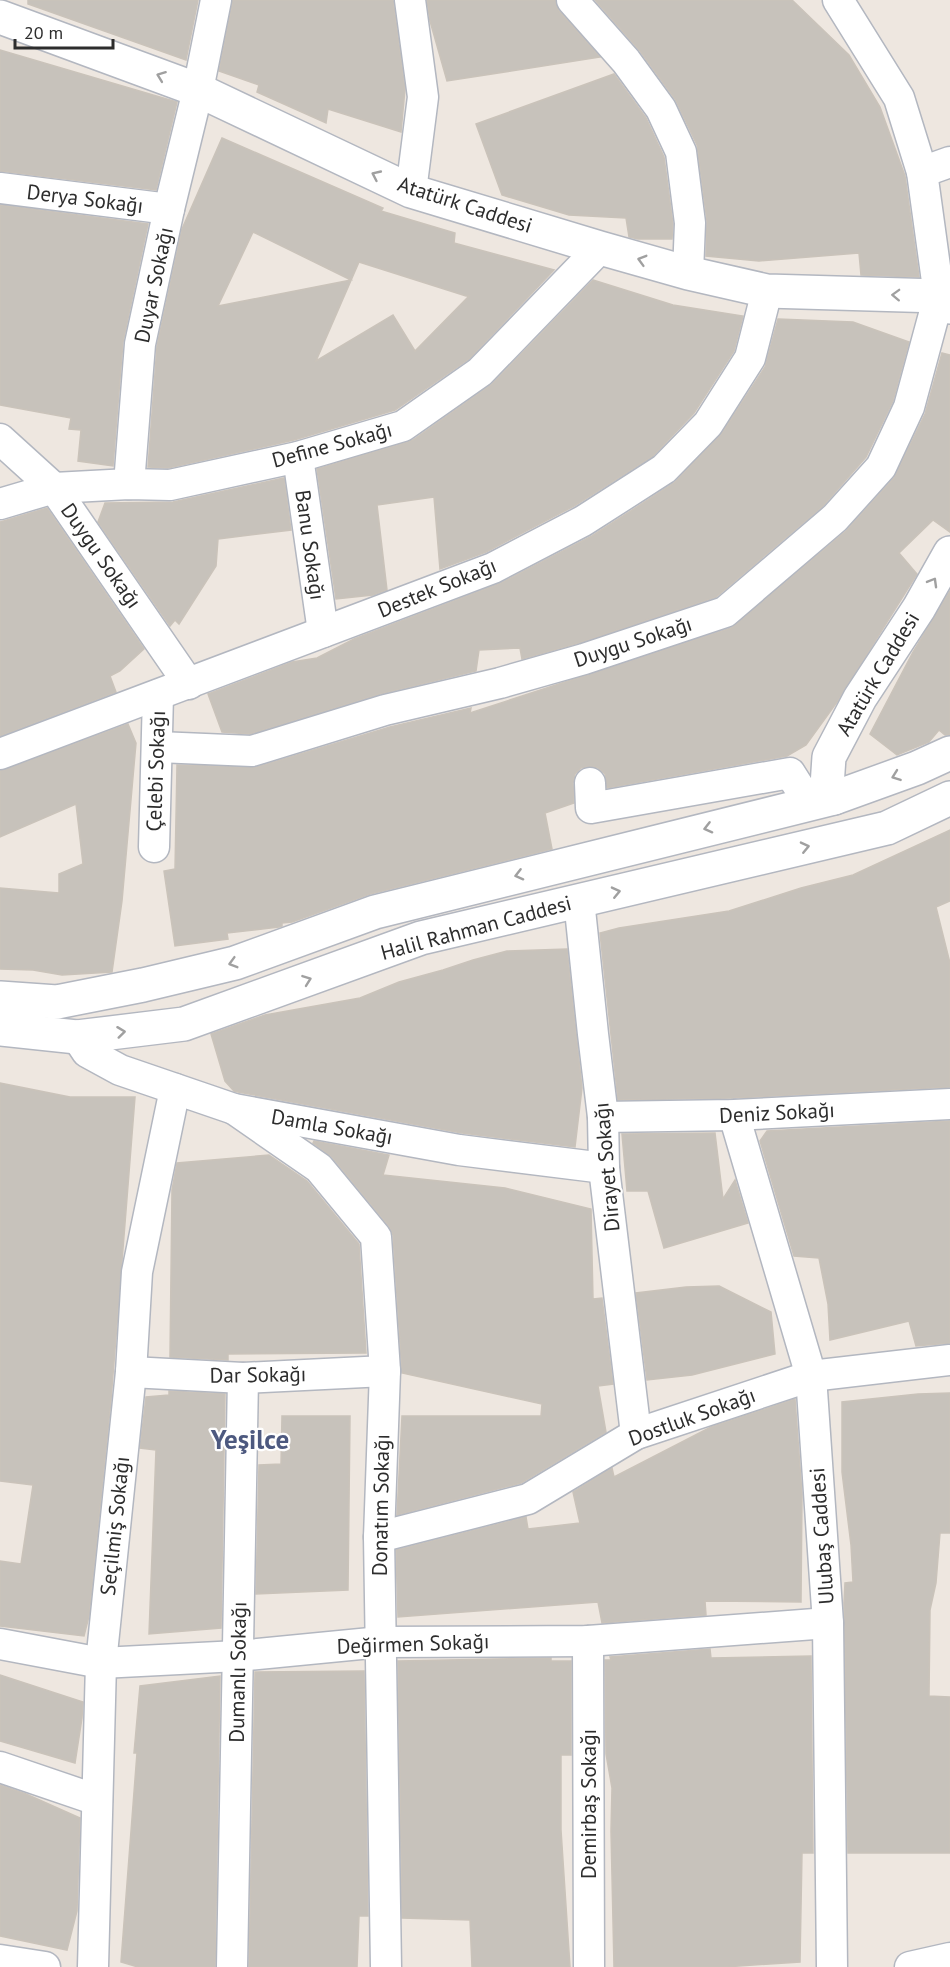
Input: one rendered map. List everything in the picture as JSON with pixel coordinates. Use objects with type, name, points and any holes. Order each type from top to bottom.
[{"type":"street","name":"Duyar Sokağı","points":[[129,483],[140,344],[198,90],[216,0]]},
{"type":"street","points":[[410,0],[423,98],[411,191]]},
{"type":"street","points":[[572,0],[626,61],[661,109],[681,152],[690,223],[688,273]]},
{"type":"street","points":[[838,0],[899,98],[922,172],[946,299]]},
{"type":"street","name":"Atatürk Caddesi","points":[[0,17],[198,90],[411,191],[600,248],[688,273],[768,291],[946,299]]},
{"type":"street","points":[[922,172],[950,162]]},
{"type":"street","name":"Derya Sokağı","points":[[0,188],[169,209]]},
{"type":"street","name":"Define Sokağı","points":[[0,504],[54,488],[129,483],[170,485],[298,457],[403,426],[480,372],[600,248]]},
{"type":"street","name":"Destek Sokağı","points":[[0,754],[493,568],[583,521],[664,469],[708,424],[750,358],[768,291]]},
{"type":"street","name":"Duygu Sokağı","points":[[158,747],[252,751],[385,710],[500,683],[573,662],[725,612],[835,519],[881,467],[909,407],[946,299]]},
{"type":"street","name":"Duygu Sokağı","points":[[0,439],[54,488],[189,684]]},
{"type":"street","name":"Banu Sokağı","points":[[298,457],[323,632]]},
{"type":"street","name":"Atatürk Caddesi","points":[[822,800],[827,786],[829,757],[860,698],[918,608],[950,553]]},
{"type":"street","name":"Çelebi Sokağı","points":[[154,847],[158,695]]},
{"type":"street","name":"Halil Rahman Caddesi","points":[[0,998],[57,1002],[143,986],[223,966],[375,912],[822,800],[917,768],[950,753]]},
{"type":"street","points":[[590,783],[591,808],[790,773],[822,800]]},
{"type":"street","name":"Halil Rahman Caddesi","points":[[0,1029],[77,1037],[184,1024],[421,938],[887,828],[950,798]]},
{"type":"street","name":"Dirayet Sokağı","points":[[579,900],[603,1117],[604,1168],[636,1434]]},
{"type":"street","name":"Damla Sokağı","points":[[77,1037],[87,1052],[120,1070],[234,1109],[459,1150],[604,1168]]},
{"type":"street","name":"Seçilmiş Sokağı","points":[[93,1967],[101,1663],[131,1372],[137,1272],[175,1089]]},
{"type":"street","name":"Deniz Sokağı","points":[[603,1117],[734,1115],[950,1104]]},
{"type":"street","name":"Donatım Sokağı","points":[[234,1109],[319,1168],[376,1237],[385,1371],[379,1537],[386,1967]]},
{"type":"street","name":"Ulubaş Caddesi","points":[[734,1115],[811,1376],[828,1623],[832,1967]]},
{"type":"street","name":"Dostluk Sokağı","points":[[379,1537],[528,1499],[636,1434],[811,1376],[950,1360]]},
{"type":"street","name":"Dar Sokağı","points":[[131,1372],[243,1378],[385,1371]]},
{"type":"street","name":"Dumanlı Sokağı","points":[[232,1967],[243,1378]]},
{"type":"street","name":"Değirmen Sokağı","points":[[0,1644],[101,1663],[238,1656],[381,1642],[588,1641],[828,1623]]},
{"type":"street","name":"Demirbaş Sokağı","points":[[588,1641],[590,1967]]},
{"type":"street","points":[[0,1767],[97,1800]]},
{"type":"street","points":[[910,1967],[950,1958]]},
{"type":"street","points":[[0,1960],[45,1967]]},
{"type":"building","points":[[28,0],[198,0],[186,60],[28,4]]},
{"type":"building","points":[[233,0],[393,0],[405,89],[401,132],[328,109],[326,123],[257,92],[259,85],[219,71]]},
{"type":"building","points":[[427,0],[555,0],[559,11],[600,57],[447,81],[430,21]]},
{"type":"building","points":[[595,0],[792,0],[849,55],[880,107],[905,176],[919,277],[861,275],[859,253],[759,261],[706,256],[707,221],[697,145],[675,99],[640,51]]},
{"type":"building","points":[[0,50],[177,102],[156,190],[0,171]]},
{"type":"building","points":[[614,74],[646,118],[664,157],[673,224],[672,239],[629,237],[626,218],[569,215],[502,195],[476,124]]},
{"type":"building","points":[[222,138],[383,208],[381,211],[455,233],[454,243],[554,270],[469,359],[395,410],[294,440],[168,468],[148,467],[157,346],[182,229]],"holes":[[[253,232],[351,280],[218,306]],[[359,262],[466,296],[469,296],[415,351],[393,315],[316,361]]]},
{"type":"building","points":[[0,205],[148,224],[123,342],[113,466],[78,461],[81,430],[69,429],[71,418],[0,405]]},
{"type":"building","points":[[593,280],[673,305],[743,316],[734,351],[694,413],[653,456],[574,506],[486,552],[440,569],[434,497],[377,505],[387,590],[373,595],[336,599],[317,469],[413,440],[492,384]]},
{"type":"building","points":[[778,319],[853,322],[909,342],[893,401],[866,457],[823,506],[716,597],[579,643],[522,659],[520,648],[479,650],[476,671],[380,694],[250,734],[222,732],[208,694],[292,662],[317,658],[354,639],[501,583],[592,536],[674,483],[722,433],[765,367]]},
{"type":"building","points":[[942,353],[950,355],[950,532],[933,520],[899,553],[917,574],[837,702],[806,745],[787,756],[607,788],[605,774],[598,768],[590,766],[581,768],[575,774],[573,783],[574,803],[545,813],[552,849],[370,894],[292,922],[282,923],[279,927],[227,933],[228,939],[175,946],[164,871],[175,869],[177,765],[257,767],[390,727],[471,708],[470,713],[731,628],[846,531],[894,478],[925,414]]},
{"type":"building","points":[[284,478],[291,530],[218,539],[216,566],[179,624],[175,620],[170,626],[98,522],[105,503],[173,502]]},
{"type":"building","points":[[47,508],[144,649],[120,671],[110,676],[116,692],[0,736],[0,522]]},
{"type":"building","points":[[950,591],[950,735],[945,735],[939,730],[929,742],[897,755],[870,734],[913,652]]},
{"type":"building","points":[[128,724],[136,743],[122,901],[112,972],[62,975],[33,970],[0,969],[0,888],[59,893],[59,874],[83,864],[76,804],[0,837],[0,771]]},
{"type":"building","points":[[950,830],[950,901],[936,907],[950,963],[950,1087],[733,1098],[618,1100],[600,933],[729,911],[801,888],[853,875]]},
{"type":"building","points":[[567,949],[582,1088],[575,1147],[462,1133],[238,1092],[234,1091],[225,1081],[211,1034],[265,1015],[360,998],[399,982],[507,951]]},
{"type":"building","points":[[0,1083],[70,1097],[135,1097],[111,1400],[89,1616],[84,1636],[0,1626],[0,1561],[21,1564],[33,1485],[0,1481]]},
{"type":"building","points":[[950,1121],[950,1343],[916,1346],[909,1321],[830,1340],[828,1304],[819,1258],[794,1256],[760,1141],[767,1131]]},
{"type":"building","points":[[715,1133],[723,1199],[735,1180],[748,1223],[664,1248],[648,1191],[627,1191],[622,1134]]},
{"type":"building","points":[[314,1141],[389,1155],[383,1175],[505,1188],[591,1209],[593,1299],[602,1298],[613,1384],[598,1386],[606,1432],[521,1483],[397,1515],[402,1416],[541,1416],[542,1404],[402,1373],[393,1235],[389,1226],[332,1157],[313,1143]]},
{"type":"building","points":[[269,1155],[307,1181],[359,1244],[366,1353],[228,1354],[228,1360],[170,1357],[172,1190],[177,1163]]},
{"type":"building","points":[[719,1286],[771,1312],[775,1354],[692,1375],[647,1380],[636,1293]]},
{"type":"building","points":[[169,1391],[225,1394],[221,1628],[149,1634],[156,1450],[140,1448],[146,1397],[169,1395]]},
{"type":"building","points":[[950,1393],[950,1533],[940,1533],[936,1583],[930,1610],[929,1696],[950,1697],[950,1853],[848,1853],[844,1603],[845,1583],[853,1582],[842,1472],[842,1402]]},
{"type":"building","points":[[795,1399],[802,1494],[801,1602],[705,1601],[706,1615],[602,1623],[598,1602],[398,1617],[396,1550],[526,1517],[528,1529],[580,1523],[573,1492],[612,1468],[614,1477],[711,1427]]},
{"type":"building","points":[[282,1416],[350,1416],[348,1590],[256,1594],[259,1465],[281,1464]]},
{"type":"building","points":[[710,1649],[711,1658],[811,1656],[813,1853],[802,1853],[800,1962],[724,1967],[614,1967],[612,1788],[606,1754],[605,1660],[611,1660],[610,1657]]},
{"type":"building","points":[[551,1658],[551,1661],[571,1661],[571,1755],[561,1755],[561,1830],[570,1967],[472,1967],[470,1920],[402,1918],[398,1661]]},
{"type":"building","points":[[364,1671],[368,1916],[359,1916],[357,1967],[249,1967],[255,1672]]},
{"type":"building","points":[[0,1675],[83,1702],[75,1763],[0,1741]]},
{"type":"building","points":[[220,1676],[215,1967],[138,1967],[121,1962],[140,1686]]},
{"type":"building","points":[[0,1785],[80,1818],[77,1911],[67,1950],[0,1936]]},
{"type":"district","name":"Yeşilce","points":[[250,1440]]}]
